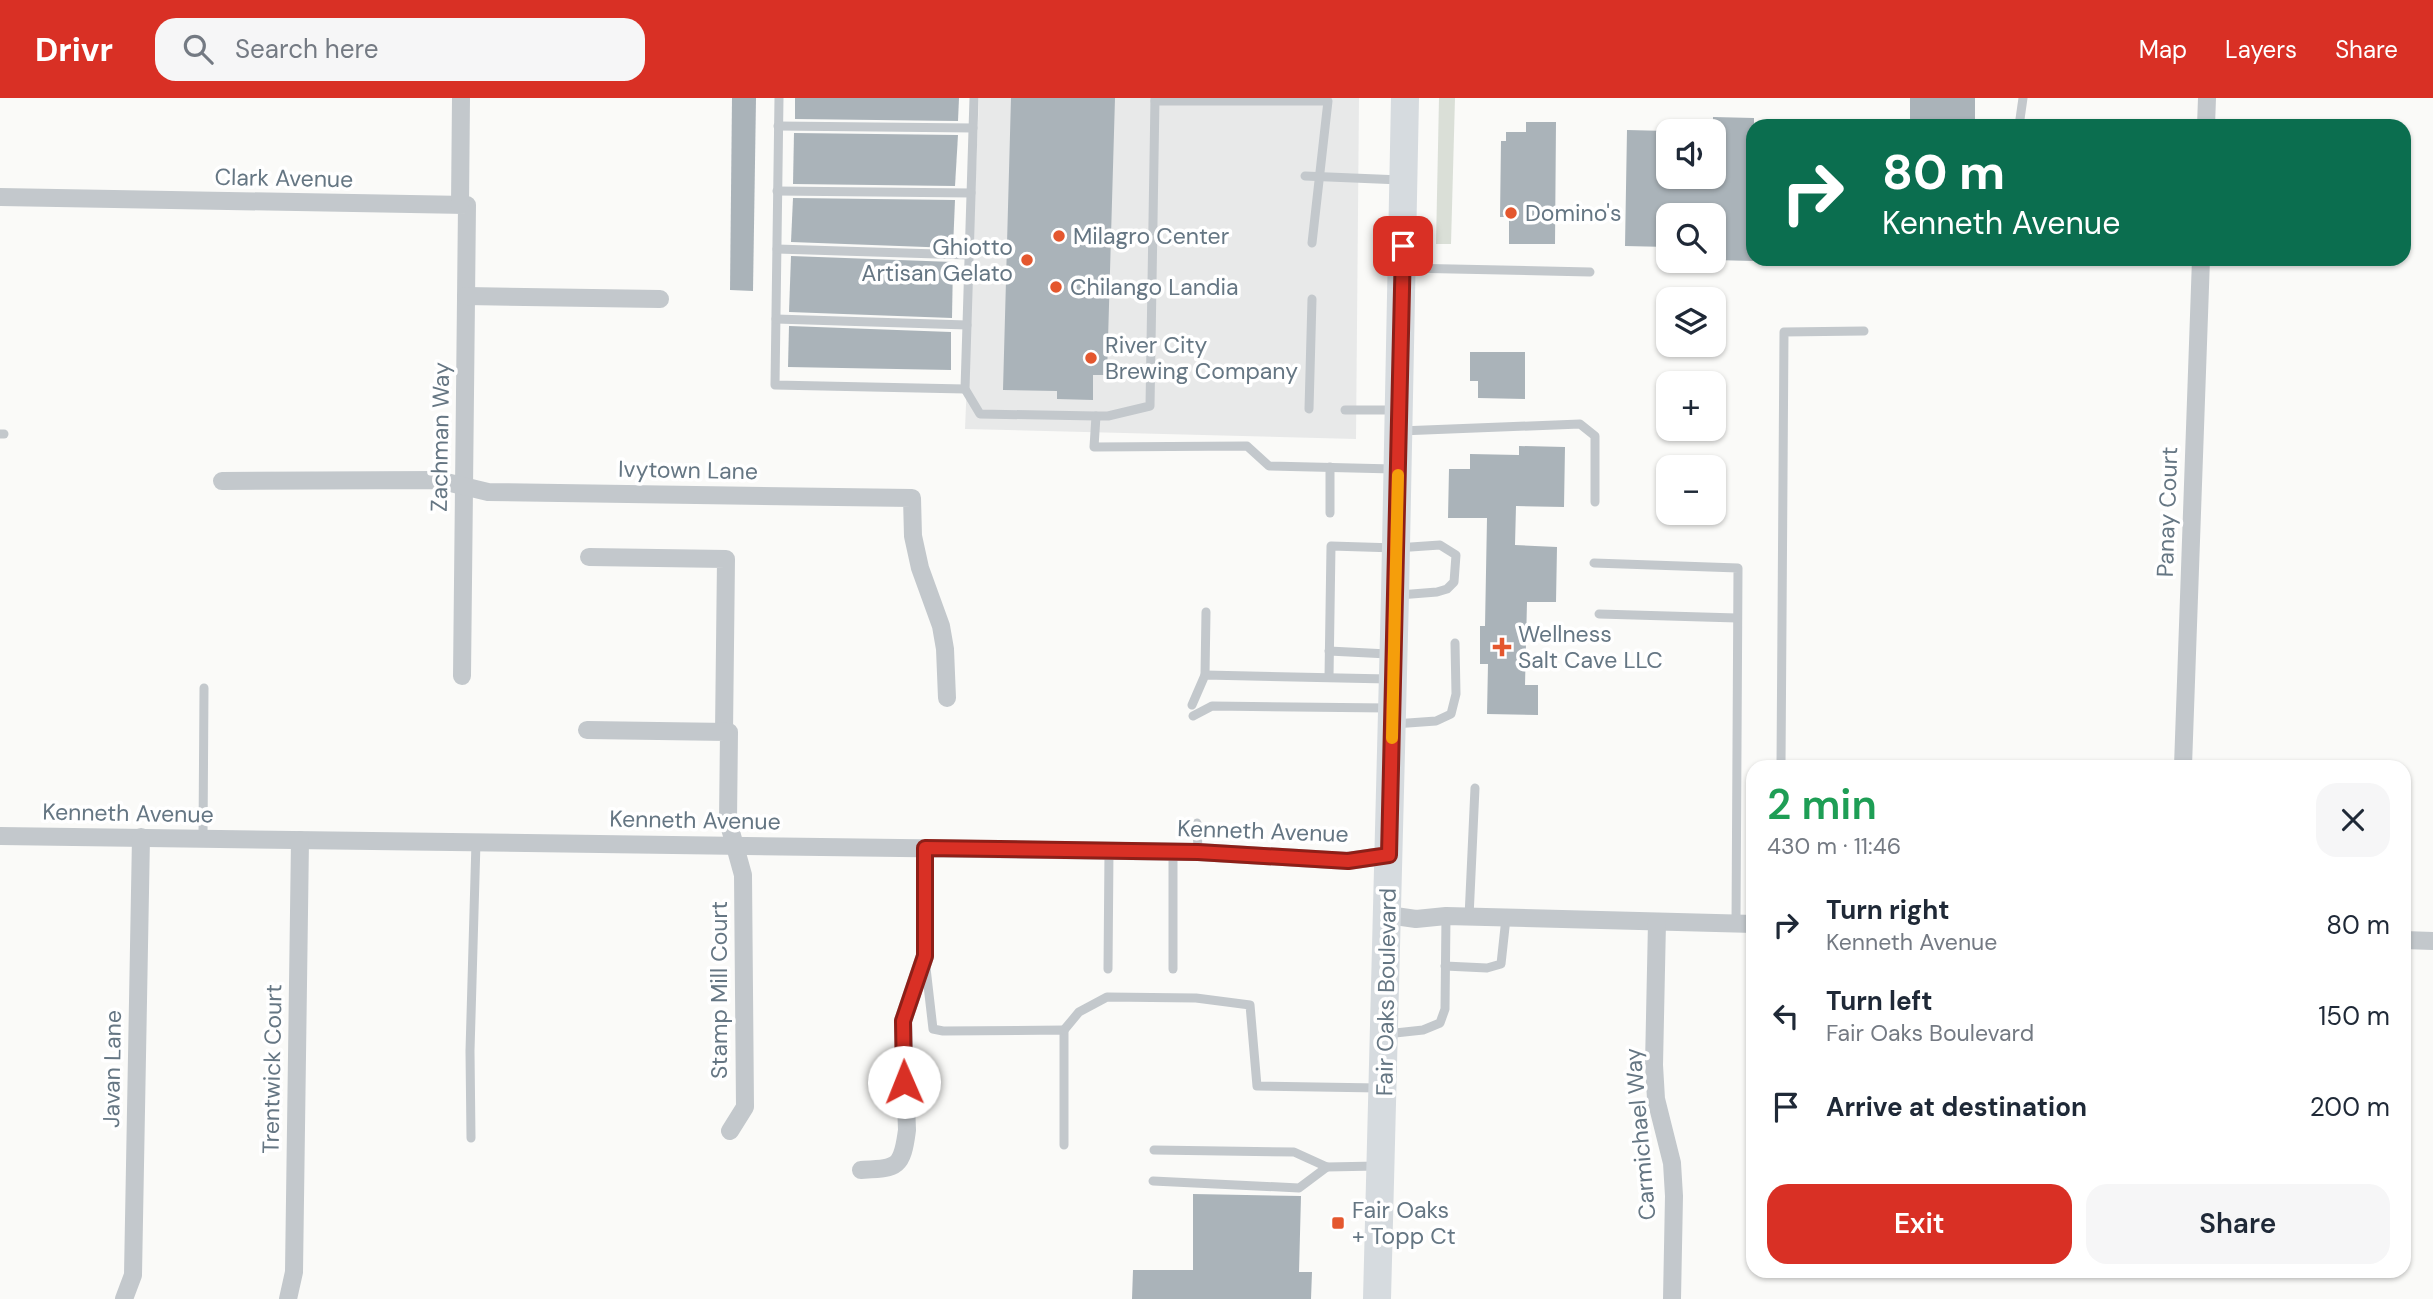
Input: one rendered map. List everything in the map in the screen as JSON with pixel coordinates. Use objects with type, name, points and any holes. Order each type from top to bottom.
[{"type":"main road","name":"Fair Oaks Boulevard","points":[[1377,1299],[1405,98]]},
{"type":"street","points":[[460,205],[461,98]]},
{"type":"street","points":[[2206,119],[2207,98]]},
{"type":"street","name":"Clark Avenue","points":[[0,197],[460,205]]},
{"type":"street","name":"Zachman Way","points":[[460,205],[467,205],[462,676]]},
{"type":"street","name":"Panay Court","points":[[2183,760],[2201,266]]},
{"type":"street","points":[[466,296],[660,299]]},
{"type":"street","name":"Ivytown Lane","points":[[222,481],[439,480],[488,492],[912,498],[913,536],[920,568],[941,626],[947,698]]},
{"type":"street","name":"Stamp Mill Court","points":[[589,557],[726,559],[724,732],[729,732],[727,821],[743,876],[745,1107],[730,1131]]},
{"type":"street","points":[[587,730],[724,732]]},
{"type":"street","name":"Kenneth Avenue","points":[[0,835],[1198,852],[1348,861],[1389,855]]},
{"type":"street","name":"Javan Lane","points":[[124,1299],[133,1275],[141,838]]},
{"type":"street","name":"Trentwick Court","points":[[288,1299],[292,1287],[294,1258],[300,839]]},
{"type":"street","points":[[861,1170],[891,1168],[899,1161],[905,1146],[907,1130],[903,1021],[925,956],[925,848]]},
{"type":"street","points":[[1388,915],[1416,919],[1446,916],[1745,924]]},
{"type":"street","name":"Carmichael Way","points":[[1657,922],[1654,1065],[1656,1098],[1672,1164],[1672,1299]]},
{"type":"street","points":[[2411,940],[2433,941]]},
{"type":"lane","points":[[779,98],[775,385],[965,389]]},
{"type":"lane","points":[[974,98],[965,389],[980,414],[1108,416],[1150,406],[1155,100],[1328,101],[1312,243]]},
{"type":"lane","points":[[2020,119],[2023,98]]},
{"type":"lane","points":[[778,126],[973,128]]},
{"type":"lane","points":[[1305,176],[1404,180]]},
{"type":"lane","points":[[778,191],[971,193]]},
{"type":"lane","points":[[777,249],[969,255]]},
{"type":"lane","points":[[1402,268],[1590,272]]},
{"type":"lane","points":[[1309,409],[1312,299]]},
{"type":"lane","points":[[776,319],[967,325]]},
{"type":"lane","points":[[1781,760],[1784,332],[1864,331]]},
{"type":"lane","points":[[1345,410],[1399,421],[1580,424],[1595,436],[1595,502]]},
{"type":"lane","points":[[1096,416],[1094,447],[1247,446],[1269,466],[1398,469]]},
{"type":"lane","points":[[1330,467],[1330,513]]},
{"type":"lane","points":[[1329,677],[1331,546],[1396,548],[1440,545],[1456,555],[1454,582],[1447,589],[1395,595]]},
{"type":"lane","points":[[1594,564],[1738,568],[1745,924]]},
{"type":"lane","points":[[1192,705],[1205,675],[1206,612]]},
{"type":"lane","points":[[1599,614],[1737,618]]},
{"type":"lane","points":[[1193,716],[1212,706],[1436,721],[1451,714],[1456,694],[1455,643]]},
{"type":"lane","points":[[1329,651],[1393,666]]},
{"type":"lane","points":[[1205,675],[1329,677],[1393,666]]},
{"type":"lane","points":[[203,838],[204,688]]},
{"type":"lane","points":[[1469,917],[1475,788]]},
{"type":"lane","points":[[1197,824],[1198,852]]},
{"type":"lane","points":[[471,1138],[470,1051],[475,842]]},
{"type":"lane","points":[[1108,969],[1109,851]]},
{"type":"lane","points":[[1172,852],[1172,968]]},
{"type":"lane","points":[[1385,1034],[1423,1030],[1440,1023],[1445,1009],[1446,916]]},
{"type":"lane","points":[[1446,967],[1487,968],[1501,964],[1506,918]]},
{"type":"lane","points":[[925,956],[933,1029],[1064,1030]]},
{"type":"lane","points":[[1064,1145],[1064,1030],[1079,1012],[1107,997],[1196,998],[1250,1005],[1256,1086],[1384,1088]]},
{"type":"lane","points":[[1154,1150],[1294,1152],[1327,1167],[1380,1166]]},
{"type":"lane","points":[[1153,1181],[1299,1188],[1327,1167]]},
{"type":"shaded area","points":[[979,98],[1359,98],[1356,439],[965,429]]},
{"type":"shaded area","points":[[1439,98],[1455,98],[1451,244],[1436,244]]},
{"type":"building","points":[[732,98],[756,98],[753,291],[730,290]]},
{"type":"building","points":[[795,98],[959,98],[958,121],[795,119]]},
{"type":"building","name":"Milagro Center","points":[[1011,98],[1115,98],[1107,375],[1093,375],[1093,400],[1057,399],[1057,391],[1003,390]]},
{"type":"building","points":[[1910,98],[1975,98],[1975,119],[1910,119]]},
{"type":"building","points":[[1713,117],[1754,118],[1746,119],[1746,261],[1726,260],[1726,203],[1656,203],[1656,247],[1625,246],[1627,130],[1656,131],[1656,189],[1726,189],[1726,119]]},
{"type":"building","points":[[1526,122],[1556,122],[1555,244],[1509,244],[1509,217],[1500,217],[1501,141],[1506,141],[1506,132],[1526,132]]},
{"type":"building","points":[[794,133],[958,135],[955,186],[793,184]]},
{"type":"building","points":[[793,198],[955,200],[953,248],[791,242]]},
{"type":"building","points":[[791,256],[953,262],[952,318],[789,312]]},
{"type":"building","points":[[789,326],[951,332],[951,370],[788,367]]},
{"type":"building","points":[[1470,352],[1525,352],[1525,399],[1478,398],[1478,381],[1470,381]]},
{"type":"building","points":[[1519,446],[1565,447],[1564,507],[1516,506],[1515,545],[1557,547],[1556,602],[1527,602],[1525,685],[1538,685],[1538,715],[1487,714],[1488,664],[1480,664],[1480,626],[1485,626],[1487,518],[1448,518],[1449,469],[1470,469],[1470,454],[1519,455]]},
{"type":"building","points":[[1193,1194],[1301,1196],[1299,1272],[1312,1272],[1311,1299],[1132,1299],[1133,1270],[1193,1270]]},
{"type":"slow traffic","points":[[1392,738],[1398,475]]},
{"type":"place","name":"Domino's","points":[[1511,213]]},
{"type":"place","name":"Milagro Center","points":[[1059,236]]},
{"type":"place","name":"Ghiotto Artisan Gelato","points":[[1027,260]]},
{"type":"place","name":"Chilango Landia","points":[[1056,287]]},
{"type":"place","name":"River City Brewing Company","points":[[1091,358]]},
{"type":"place","name":"Wellness Salt Cave LLC","points":[[1502,647]]},
{"type":"place","name":"Fair Oaks + Topp Ct","points":[[1338,1223]]},
{"type":"route","points":[[904,1082],[903,1021],[925,956],[925,848],[1198,852],[1348,861],[1389,855],[1403,246]]}]
